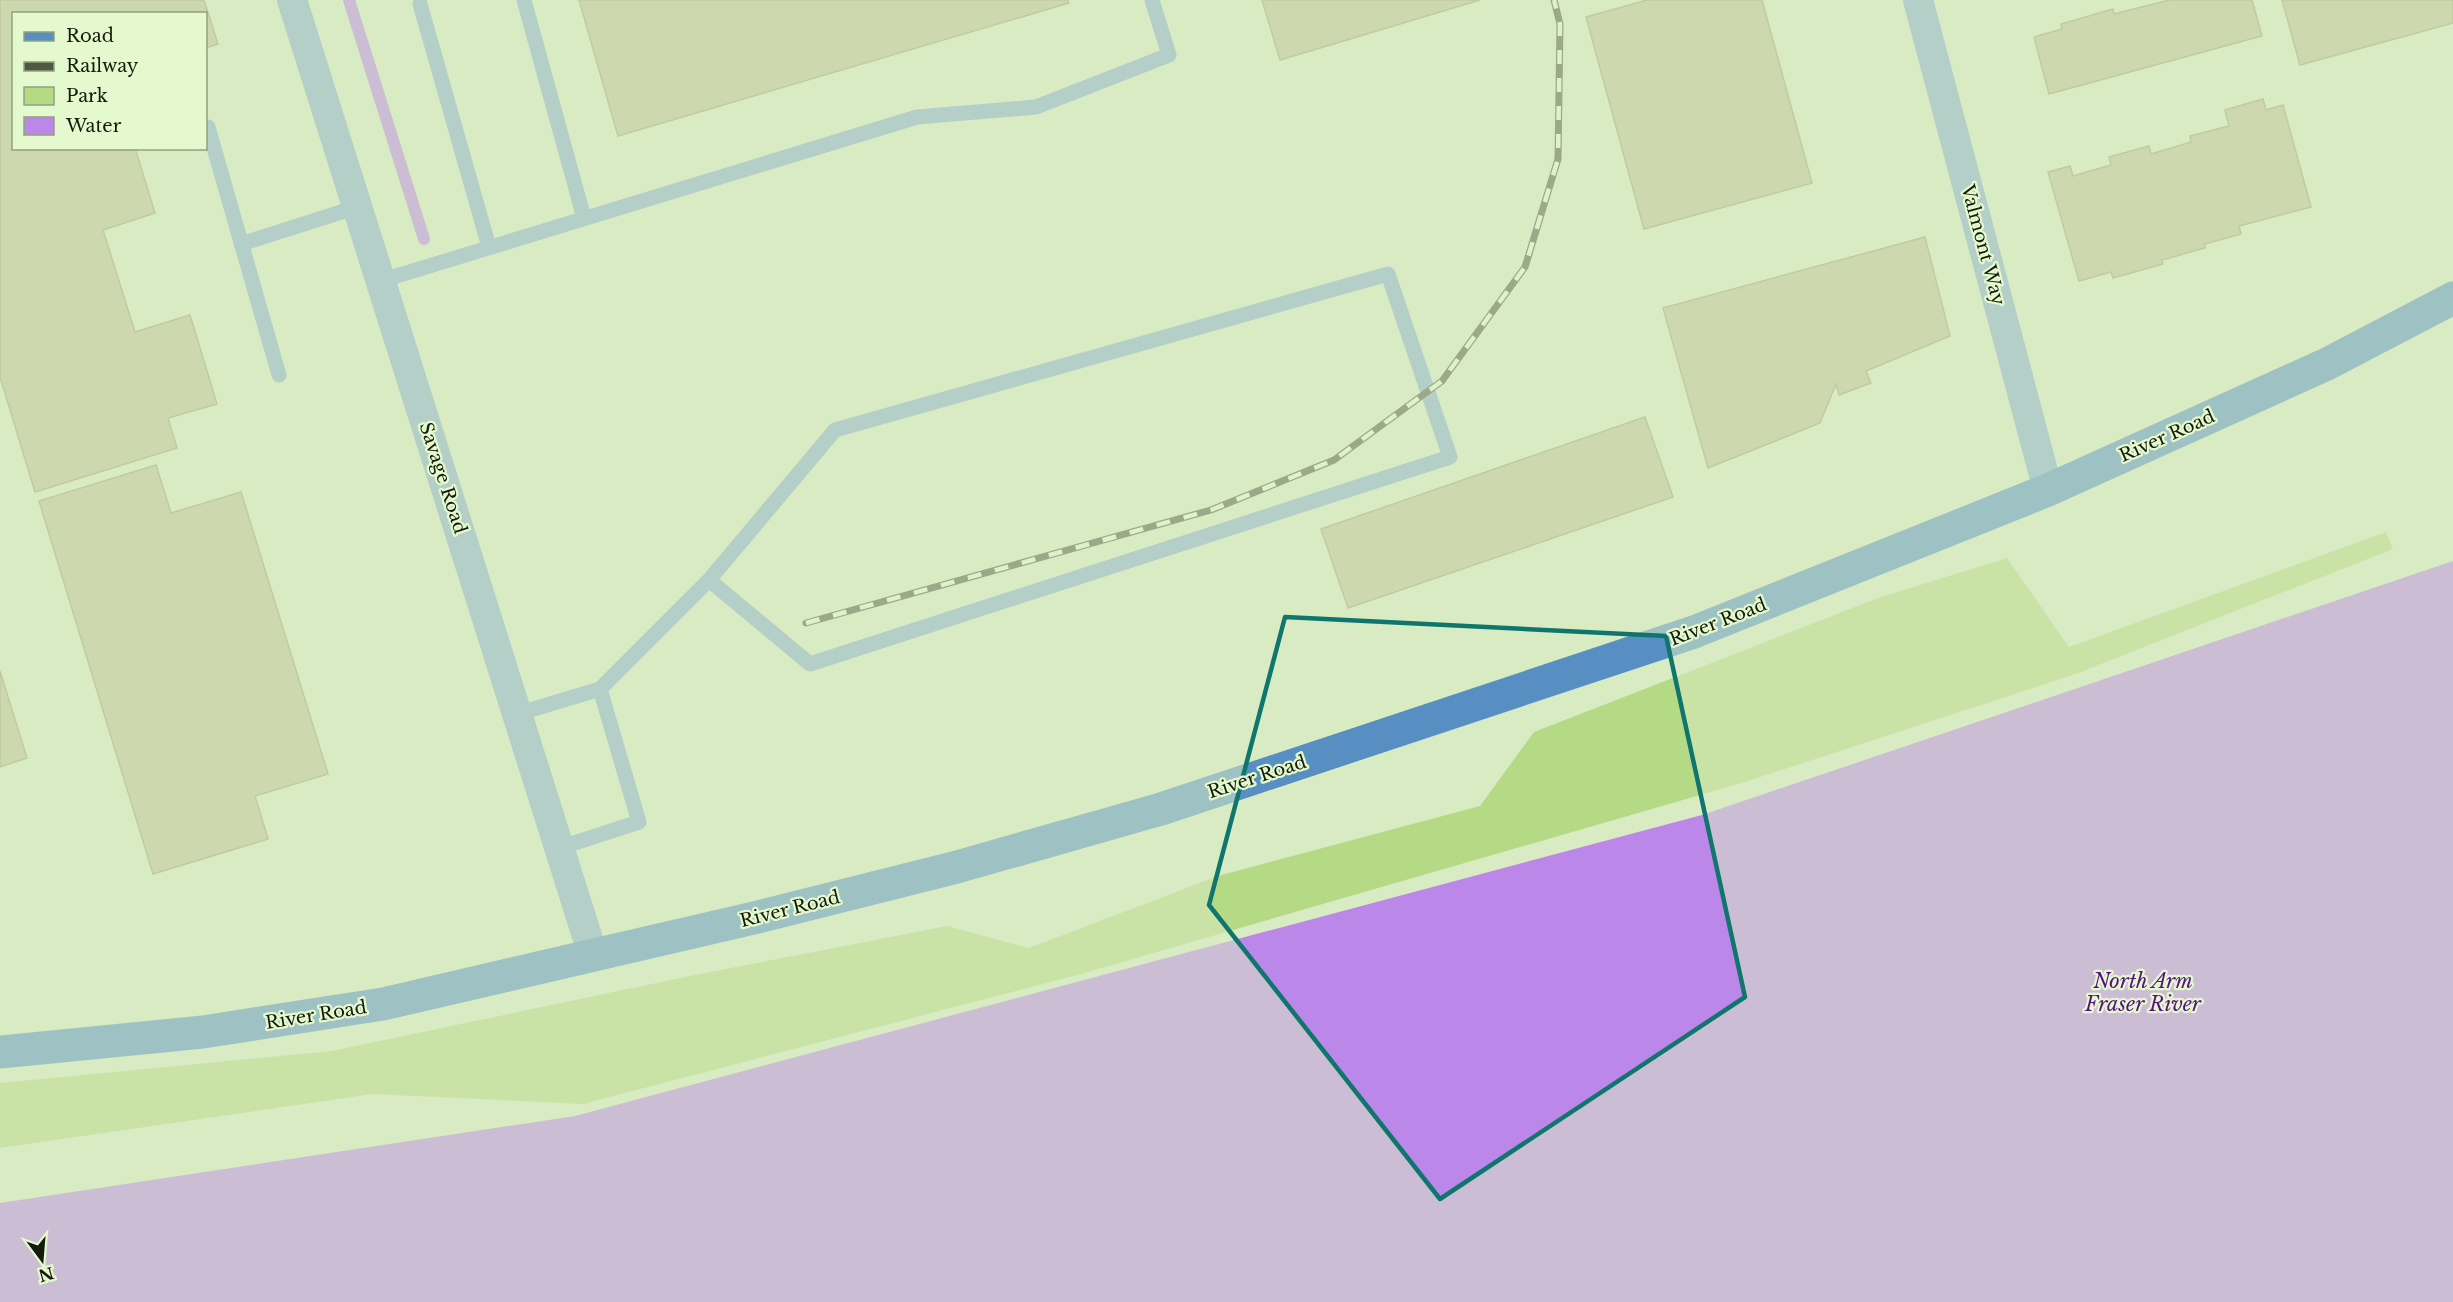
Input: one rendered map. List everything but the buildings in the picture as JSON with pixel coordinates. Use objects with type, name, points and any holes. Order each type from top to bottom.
[{"type":"street","name":"Savage Road","points":[[292,0],[593,955]]},
{"type":"street","name":"Valmont Way","points":[[1918,0],[2048,490]]},
{"type":"street","name":"River Road","points":[[0,1052],[203,1032],[383,1004],[758,917],[957,867],[1161,809],[1694,632],[2048,490],[2327,364],[2453,298]]},
{"type":"lane","points":[[524,0],[584,218]]},
{"type":"lane","points":[[380,281],[918,117],[1036,107],[1169,55],[1152,0]]},
{"type":"lane","points":[[420,4],[489,247]]},
{"type":"lane","points":[[208,127],[279,375]]},
{"type":"lane","points":[[242,244],[357,207]]},
{"type":"lane","points":[[517,714],[600,689],[710,580],[835,430],[1388,274],[1450,457],[810,664],[710,580]]},
{"type":"lane","points":[[559,848],[639,822],[600,689]]},
{"type":"highlighted area","points":[[1285,617],[1666,636],[1745,997],[1440,1199],[1209,905]]},
{"type":"green space","points":[[2386,532],[2393,549],[2073,675],[1745,782],[1081,974],[583,1104],[373,1094],[0,1148],[0,1083],[332,1051],[685,977],[947,926],[1029,948],[1218,876],[1480,806],[1534,732],[1878,598],[2007,558],[2069,647]]},
{"type":"water","name":"North Arm Fraser River","points":[[2453,561],[2453,1302],[0,1302],[0,1203],[575,1116],[1702,815]]},
{"type":"waterway","points":[[349,0],[424,239]]},
{"type":"railway","points":[[806,623],[1211,510],[1334,460],[1442,381],[1525,267],[1558,159],[1560,24],[1554,0]]}]
